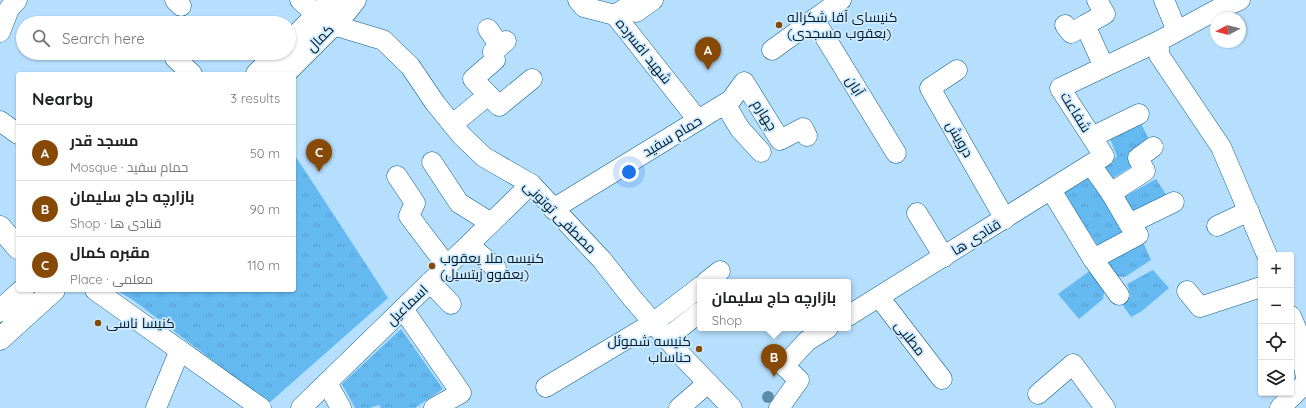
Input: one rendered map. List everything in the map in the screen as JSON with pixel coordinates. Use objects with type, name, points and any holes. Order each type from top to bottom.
[{"type":"main road","name":"کمال","points":[[296,37],[327,13],[355,0]]},
{"type":"main road","name":"کمال","points":[[296,57],[327,13]]},
{"type":"main road","points":[[259,72],[271,60]]},
{"type":"main road","name":"کمال","points":[[285,72],[294,60]]},
{"type":"main road","points":[[0,227],[16,246]]},
{"type":"main road","points":[[0,311],[21,292]]},
{"type":"main road","points":[[0,340],[52,292]]},
{"type":"street","points":[[0,32],[10,10],[17,0]]},
{"type":"street","points":[[300,0],[327,13]]},
{"type":"street","name":"شهید افسرده","points":[[578,0],[584,7],[615,15],[698,120]]},
{"type":"street","points":[[615,15],[629,6],[636,12],[653,0]]},
{"type":"street","points":[[772,50],[841,0]]},
{"type":"street","points":[[1065,25],[1071,33],[1105,14],[1097,0]]},
{"type":"street","points":[[1164,0],[1177,31]]},
{"type":"street","name":"شفاعت","points":[[1093,259],[1138,235],[1129,224],[1111,193],[1097,160],[1092,137],[1060,88],[1159,41],[1218,9],[1240,0]]},
{"type":"street","name":"مصطفی توتونی","points":[[327,13],[383,40],[410,66],[435,103],[484,157],[531,184],[602,260],[653,323],[732,408]]},
{"type":"street","name":"آبان","points":[[814,19],[896,153]]},
{"type":"street","points":[[1085,25],[1104,67]]},
{"type":"street","points":[[488,29],[503,43],[493,52],[495,60],[473,79],[499,106],[532,79]]},
{"type":"street","points":[[1159,41],[1158,55],[1221,147],[1266,252]]},
{"type":"street","points":[[177,60],[190,72]]},
{"type":"street","name":"درویش","points":[[957,70],[930,88],[1005,219]]},
{"type":"street","name":"حمام سفید","points":[[553,209],[732,100],[744,82]]},
{"type":"street","name":"چهارم","points":[[744,82],[780,140],[803,128],[807,136]]},
{"type":"street","points":[[453,124],[488,95]]},
{"type":"street","points":[[725,104],[740,129],[761,152]]},
{"type":"street","points":[[1092,137],[1139,114]]},
{"type":"street","points":[[0,120],[16,132]]},
{"type":"street","points":[[1111,193],[1145,171],[1138,158],[1153,147]]},
{"type":"street","name":"قنادی ها","points":[[851,314],[1097,160]]},
{"type":"street","points":[[432,162],[459,202],[491,223]]},
{"type":"street","points":[[397,176],[415,203],[409,216],[447,266]]},
{"type":"street","name":"اسماعیل","points":[[301,408],[531,184]]},
{"type":"street","points":[[1051,190],[1093,259],[1119,295]]},
{"type":"street","points":[[1129,224],[1174,202]]},
{"type":"street","points":[[1218,226],[1249,211]]},
{"type":"street","points":[[917,213],[944,257]]},
{"type":"street","points":[[469,245],[496,268]]},
{"type":"street","points":[[430,282],[451,304]]},
{"type":"street","points":[[1188,291],[1200,307],[1258,288]]},
{"type":"street","points":[[546,387],[653,323],[697,289]]},
{"type":"street","points":[[97,292],[261,408]]},
{"type":"street","name":"مطلبی","points":[[879,297],[942,379]]},
{"type":"street","points":[[403,309],[461,393],[434,408]]},
{"type":"street","points":[[667,338],[697,314]]},
{"type":"street","points":[[1294,323],[1306,377]]},
{"type":"street","points":[[779,408],[799,380],[784,366],[807,341],[823,331]]},
{"type":"street","points":[[156,408],[180,350]]},
{"type":"street","points":[[1038,394],[1073,364],[1105,408]]},
{"type":"street","points":[[327,382],[341,408]]},
{"type":"street","points":[[679,408],[708,383]]},
{"type":"street","points":[[1280,408],[1306,383]]},
{"type":"green space","points":[[1140,121],[1149,140],[1134,165],[1110,180],[1104,169],[1117,156],[1109,136]]},
{"type":"green space","points":[[296,157],[388,298],[269,403],[133,300],[119,292],[296,292]]},
{"type":"green space","points":[[1088,176],[1123,231],[1098,246],[1062,191]]},
{"type":"green space","points":[[1156,179],[1167,196],[1131,214],[1122,198]]},
{"type":"green space","points":[[1143,242],[1151,260],[1125,277],[1114,276],[1105,261]]},
{"type":"green space","points":[[1095,267],[1106,280],[1103,299],[1079,319],[1058,294]]},
{"type":"green space","points":[[1153,270],[1169,288],[1142,311],[1131,317],[1122,304],[1131,296],[1127,284]]},
{"type":"green space","points":[[401,329],[443,389],[415,408],[381,408],[379,405],[370,408],[355,408],[342,384]]},
{"type":"place","name":"کنیسای آقا شکراله (یعقوب مسجدی)","points":[[779,25]]},
{"type":"place","name":"مسجد قدر","points":[[708,70]]},
{"type":"place","name":"مقبره کمال","points":[[319,172]]},
{"type":"place","name":"کنیسه ملا یعقوب (یعقوو زیتسیل)","points":[[432,266]]},
{"type":"place","name":"کنیسا ناسی","points":[[98,323]]},
{"type":"place","name":"کنیسه شموئل حناساب","points":[[699,349]]},
{"type":"place","name":"بازارچه حاج سلیمان","points":[[774,377]]}]
